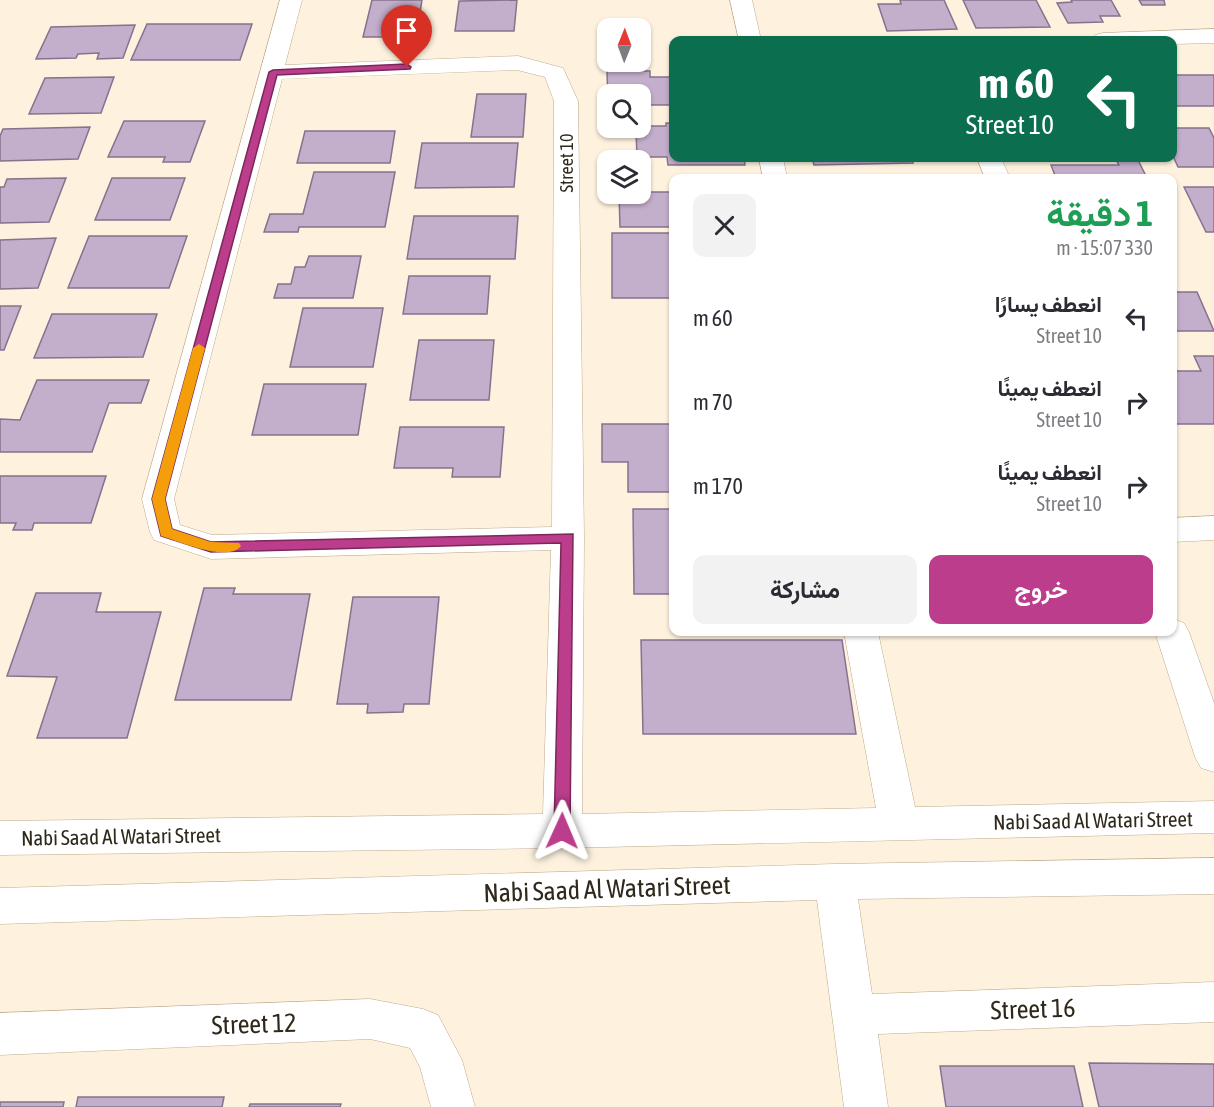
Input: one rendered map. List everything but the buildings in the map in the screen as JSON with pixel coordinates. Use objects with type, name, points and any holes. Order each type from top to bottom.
[{"type":"street","points":[[291,0],[158,499],[166,532],[211,547],[568,538]]},
{"type":"street","points":[[741,0],[749,36]]},
{"type":"street","points":[[1177,37],[1214,36]]},
{"type":"street","name":"Street 10","points":[[273,72],[518,63],[555,73],[566,101],[568,538],[562,831]]},
{"type":"street","points":[[1177,530],[1214,528]]},
{"type":"street","points":[[862,636],[899,825]]},
{"type":"street","points":[[1173,636],[1214,756]]},
{"type":"street","name":"Nabi Saad Al Watari Street","points":[[0,838],[562,831],[1214,817]]},
{"type":"street","name":"Nabi Saad Al Watari Street","points":[[0,906],[835,882],[1214,876]]},
{"type":"street","points":[[835,882],[866,1107]]},
{"type":"street","name":"Street 16","points":[[852,1015],[1214,1002]]},
{"type":"street","name":"Street 12","points":[[0,1034],[370,1019],[423,1030],[440,1060],[453,1107]]},
{"type":"slow traffic","points":[[199,348],[158,499],[166,532],[211,547],[234,546]]},
{"type":"route","points":[[407,67],[273,72],[158,499],[166,532],[211,547],[568,538],[562,831]]}]
